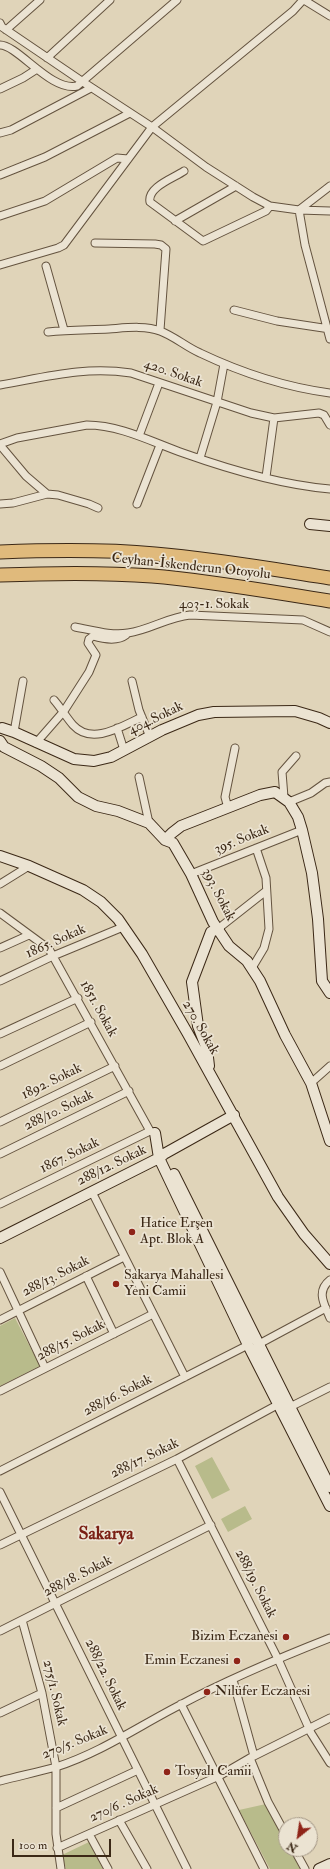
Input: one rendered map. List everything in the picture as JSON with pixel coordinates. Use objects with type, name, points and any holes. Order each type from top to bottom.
[{"type":"highway","name":"Ceyhan-İskenderun Otoyolu","points":[[0,552],[66,549],[154,554],[330,578]]},
{"type":"highway","name":"Ceyhan-İskenderun Otoyolu","points":[[0,575],[66,572],[152,576],[233,586],[330,601]]},
{"type":"street","points":[[6,30],[40,0]]},
{"type":"street","points":[[47,58],[110,0]]},
{"type":"street","points":[[0,45],[6,46],[37,69],[65,86],[74,87],[83,82],[177,0]]},
{"type":"street","points":[[0,265],[64,245],[152,127],[293,11],[303,0],[330,16]]},
{"type":"street","points":[[0,23],[6,30],[91,88],[152,127],[195,159],[270,206],[299,210],[330,211]]},
{"type":"street","points":[[0,89],[23,78],[37,69]]},
{"type":"street","points":[[0,134],[12,130],[91,88]]},
{"type":"street","points":[[0,175],[45,158],[130,113]]},
{"type":"street","points":[[0,216],[45,201],[117,158],[128,159]]},
{"type":"street","points":[[184,171],[154,190],[149,198],[151,204],[203,241],[266,211],[270,206]]},
{"type":"street","points":[[175,221],[236,186]]},
{"type":"street","points":[[299,210],[330,186]]},
{"type":"street","points":[[299,210],[305,245],[329,329],[330,339]]},
{"type":"street","points":[[95,243],[155,244],[166,249],[160,330]]},
{"type":"street","points":[[46,266],[64,330]]},
{"type":"street","points":[[234,310],[277,321],[329,329]]},
{"type":"street","points":[[48,332],[64,330],[139,328],[160,330],[198,352],[224,364],[281,383],[330,394]]},
{"type":"street","points":[[200,458],[217,402],[224,364]]},
{"type":"street","name":"420. Sokak","points":[[0,385],[87,370],[114,370],[131,373],[251,413],[274,418],[327,413],[330,425]]},
{"type":"street","points":[[139,436],[159,383]]},
{"type":"street","points":[[266,478],[274,418]]},
{"type":"street","points":[[47,494],[26,476],[0,445],[17,438],[86,425],[96,425],[139,436],[160,445],[266,478],[330,489]]},
{"type":"street","points":[[137,504],[160,445]]},
{"type":"street","points":[[0,504],[13,503],[47,494],[58,495],[98,508]]},
{"type":"street","points":[[310,524],[330,526]]},
{"type":"street","name":"403-1. Sokak","points":[[76,627],[112,634],[128,633],[154,626],[176,616],[190,615],[303,620],[330,632]]},
{"type":"street","points":[[36,743],[64,711],[96,657],[95,651],[88,643],[89,639],[94,636],[107,639],[117,639],[124,637],[128,633]]},
{"type":"street","points":[[14,732],[24,681]]},
{"type":"street","points":[[132,681],[142,717],[150,737]]},
{"type":"street","points":[[54,700],[64,711],[74,726],[89,734],[107,732],[142,717]]},
{"type":"street","name":"404.Sokak","points":[[1,725],[36,743],[74,759],[94,761],[111,757],[198,715],[214,712],[295,711],[330,723]]},
{"type":"street","points":[[117,728],[124,750]]},
{"type":"street","name":"393. Sokak","points":[[0,741],[4,747],[41,766],[59,778],[78,796],[96,806],[118,811],[149,823],[165,840],[173,843],[191,874],[213,922],[215,930],[247,961],[260,981],[285,1035],[311,1083],[330,1141]]},
{"type":"street","points":[[228,808],[225,796],[235,748]]},
{"type":"street","points":[[296,756],[282,772],[287,800],[298,817],[302,830],[313,881],[318,919],[322,981],[330,993]]},
{"type":"street","points":[[139,777],[149,823]]},
{"type":"street","points":[[165,840],[172,832],[182,826],[260,795],[275,792],[287,800],[311,794],[325,783],[330,782]]},
{"type":"street","name":"395. Sokak","points":[[191,874],[302,830]]},
{"type":"street","points":[[252,968],[267,940],[269,921],[266,878],[256,848]]},
{"type":"street","name":"270. Sokak","points":[[0,856],[29,866],[82,890],[101,902],[123,927],[142,954],[234,1115],[278,1197],[304,1234],[330,1264]]},
{"type":"street","points":[[0,884],[29,866]]},
{"type":"street","points":[[209,1072],[207,1049],[198,1026],[192,982],[215,930],[266,891]]},
{"type":"street","name":"1851. Sokak","points":[[0,913],[49,949],[153,1132]]},
{"type":"street","name":"1865. Sokak","points":[[0,981],[53,956],[123,927]]},
{"type":"street","points":[[0,948],[29,935]]},
{"type":"street","points":[[0,1034],[78,998]]},
{"type":"street","points":[[0,1066],[91,1022]]},
{"type":"street","name":"1892. Sokak","points":[[0,1122],[115,1066]]},
{"type":"street","points":[[311,1083],[330,1066]]},
{"type":"street","name":"288/10. Sokak","points":[[0,1154],[129,1091]]},
{"type":"street","name":"288/12. Sokak","points":[[0,1238],[162,1156],[234,1115]]},
{"type":"street","points":[[153,1132],[162,1156],[248,1345],[330,1506]]},
{"type":"street","name":"1867. Sokak","points":[[0,1204],[153,1132]]},
{"type":"street","points":[[162,1156],[259,1344],[330,1487]]},
{"type":"street","points":[[92,1192],[185,1377]]},
{"type":"street","name":"288/13. Sokak","points":[[0,1320],[124,1257]]},
{"type":"street","points":[[0,1272],[45,1368]]},
{"type":"street","points":[[86,1276],[114,1334]]},
{"type":"street","points":[[330,1280],[325,1284],[322,1290],[322,1298],[330,1318]]},
{"type":"street","points":[[259,1344],[326,1308]]},
{"type":"street","name":"288/15. Sokak","points":[[0,1391],[153,1314]]},
{"type":"street","name":"288/16. Sokak","points":[[0,1471],[248,1345]]},
{"type":"street","points":[[290,1407],[330,1387]]},
{"type":"street","name":"288/17. Sokak","points":[[0,1546],[21,1534],[177,1459],[279,1404]]},
{"type":"street","name":"288/19. Sokak","points":[[177,1459],[278,1658],[310,1729],[330,1764]]},
{"type":"street","name":"288/22. Sokak","points":[[0,1492],[187,1869]]},
{"type":"street","name":"288/18. Sokak","points":[[0,1631],[211,1525]]},
{"type":"street","name":"275/1. Sokak","points":[[22,1620],[42,1693],[56,1766],[57,1848],[61,1869]]},
{"type":"street","name":"270/5. Sokak","points":[[0,1781],[56,1766],[122,1738],[181,1704],[278,1658],[330,1638]]},
{"type":"street","points":[[234,1680],[252,1757],[268,1802],[278,1820]]},
{"type":"street","points":[[0,1713],[42,1693]]},
{"type":"street","points":[[181,1704],[219,1776],[264,1869]]},
{"type":"street","name":"270/6 . Sokak","points":[[57,1848],[219,1776],[252,1757],[330,1718]]},
{"type":"street","points":[[56,1808],[138,1770]]},
{"type":"street","points":[[119,1820],[147,1869]]},
{"type":"street","points":[[89,1834],[108,1869]]},
{"type":"street","points":[[298,1857],[305,1869]]},
{"type":"street","points":[[319,1869],[330,1864]]},
{"type":"green space","points":[[15,1318],[40,1366],[0,1386],[0,1326]]},
{"type":"green space","points":[[212,1457],[230,1490],[212,1499],[195,1466]]},
{"type":"green space","points":[[245,1506],[252,1519],[228,1532],[221,1519]]},
{"type":"green space","points":[[266,1804],[278,1826],[278,1857],[294,1857],[300,1869],[270,1869],[239,1810]]},
{"type":"green space","points":[[89,1842],[103,1869],[66,1869],[62,1855]]},
{"type":"place","name":"Hatice Erşen Apt. Blok A","points":[[132,1232]]},
{"type":"place","name":"Sakarya Mahallesi Yeni Camii","points":[[116,1284]]},
{"type":"place","name":"Bizim Eczanesi","points":[[286,1637]]},
{"type":"place","name":"Emin Eczanesi","points":[[237,1661]]},
{"type":"place","name":"Nilüfer Eczanesi","points":[[207,1692]]},
{"type":"place","name":"Tosyalı Camii","points":[[167,1772]]},
{"type":"district","name":"Sakarya","points":[[106,1535]]}]
